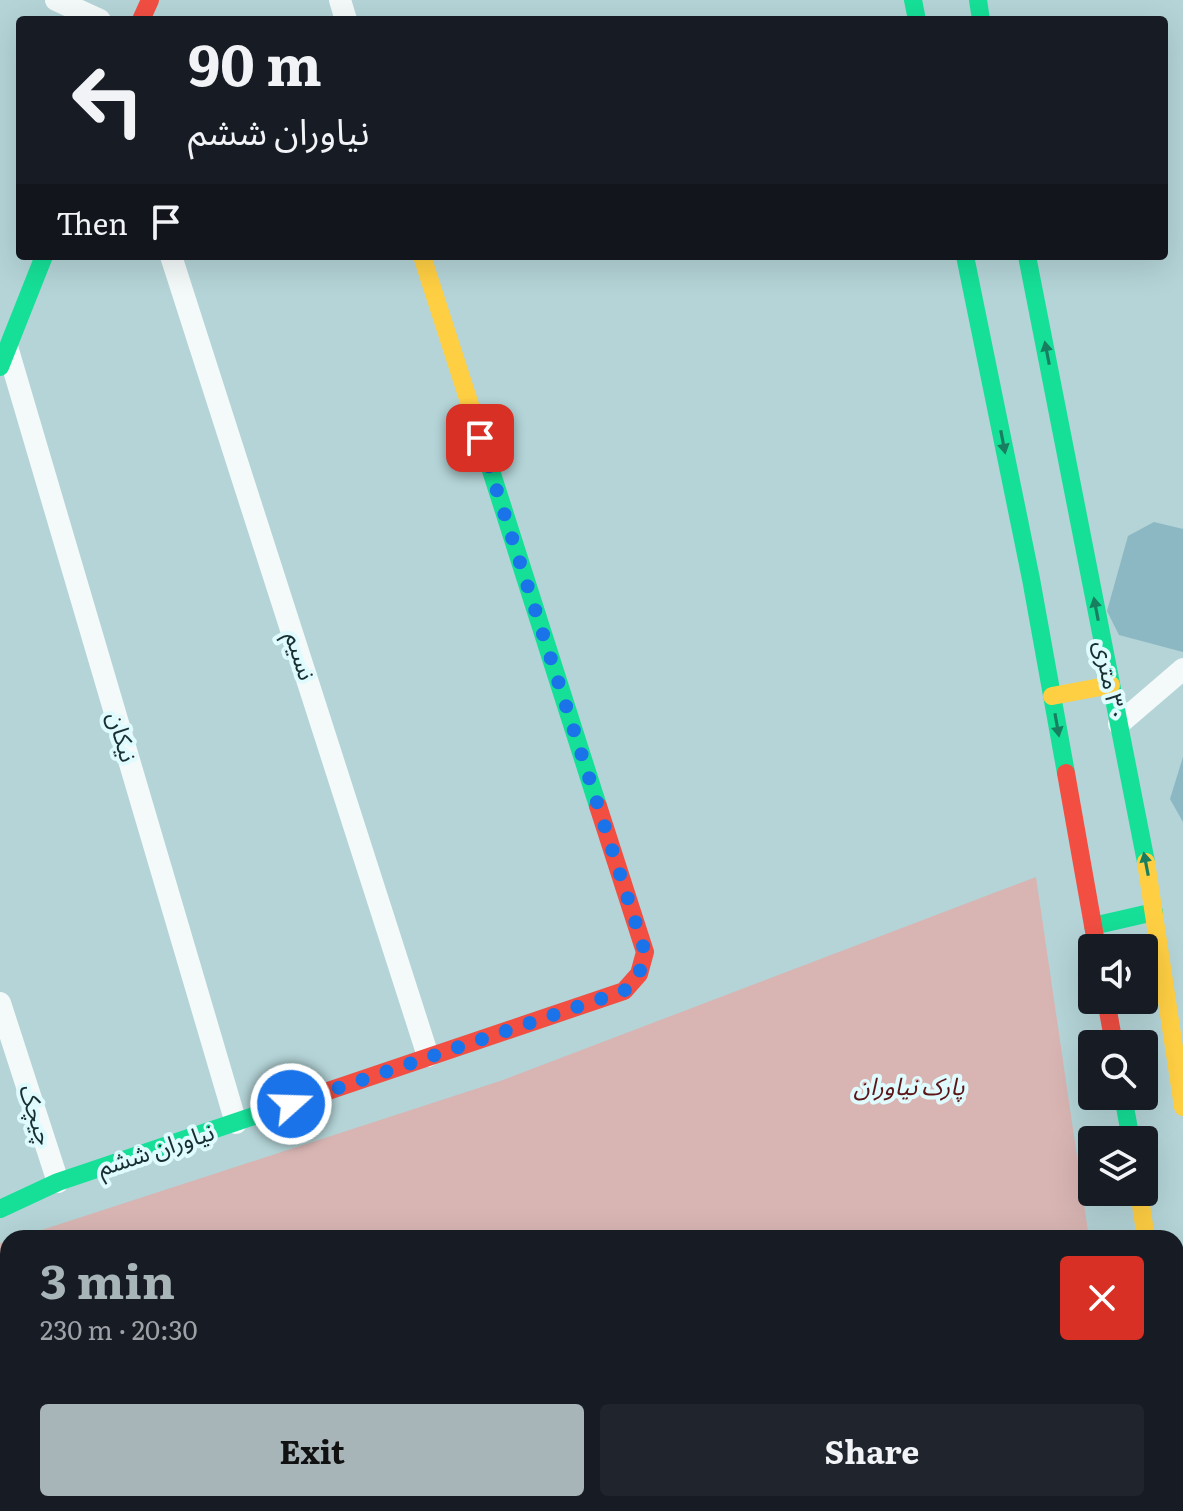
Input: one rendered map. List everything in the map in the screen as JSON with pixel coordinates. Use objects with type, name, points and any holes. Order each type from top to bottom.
[{"type":"street","points":[[56,0],[91,16]]},
{"type":"street","points":[[4,359],[42,260]]},
{"type":"street","name":"نسیم","points":[[172,260],[428,1056]]},
{"type":"street","name":"نیاوران ششم","points":[[0,1209],[58,1182],[624,991],[639,974],[645,952],[423,260]]},
{"type":"street","points":[[966,260],[1052,696],[1094,934]]},
{"type":"street","name":"٣٠ متری","points":[[1028,260],[1154,912],[1183,1107]]},
{"type":"street","name":"نیکان","points":[[4,359],[236,1123]]},
{"type":"street","points":[[1119,724],[1183,669]]},
{"type":"street","points":[[1052,696],[1111,685]]},
{"type":"street","points":[[1093,926],[1154,912]]},
{"type":"street","name":"چیچک","points":[[0,1003],[58,1182]]},
{"type":"street","points":[[1141,1206],[1145,1230]]},
{"type":"green space","name":"پارک نیاوران","points":[[1036,877],[1078,1163],[1078,1206],[1084,1206],[1088,1230],[42,1230],[500,1081]]},
{"type":"building","points":[[1154,522],[1183,529],[1183,652],[1119,635],[1107,611],[1128,536]]},
{"type":"building","points":[[1183,757],[1183,822],[1170,799]]},
{"type":"traffic: fast","points":[[913,0],[916,16]]},
{"type":"traffic: fast","points":[[978,0],[980,16]]},
{"type":"traffic: fast","points":[[0,367],[42,260]]},
{"type":"traffic: fast","points":[[966,260],[1031,579],[1066,773]]},
{"type":"traffic: fast","points":[[1028,260],[1146,862]]},
{"type":"traffic: fast","points":[[472,411],[598,806]]},
{"type":"traffic: fast","points":[[1093,926],[1154,912]]},
{"type":"traffic: fast","points":[[0,1209],[58,1182],[328,1091]]},
{"type":"traffic: fast","points":[[1126,1110],[1128,1126]]},
{"type":"traffic: slow","points":[[423,260],[472,411]]},
{"type":"traffic: slow","points":[[1052,696],[1111,685]]},
{"type":"traffic: slow","points":[[1146,862],[1183,1107]]},
{"type":"traffic: slow","points":[[1141,1206],[1145,1230]]},
{"type":"traffic: jam","points":[[143,16],[150,0]]},
{"type":"traffic: jam","points":[[1066,773],[1095,934]]},
{"type":"traffic: jam","points":[[328,1091],[624,991],[639,974],[645,952],[598,806]]},
{"type":"traffic: jam","points":[[1109,1014],[1111,1030]]},
{"type":"route","points":[[291,1104],[624,991],[639,974],[645,952],[480,438]]}]
